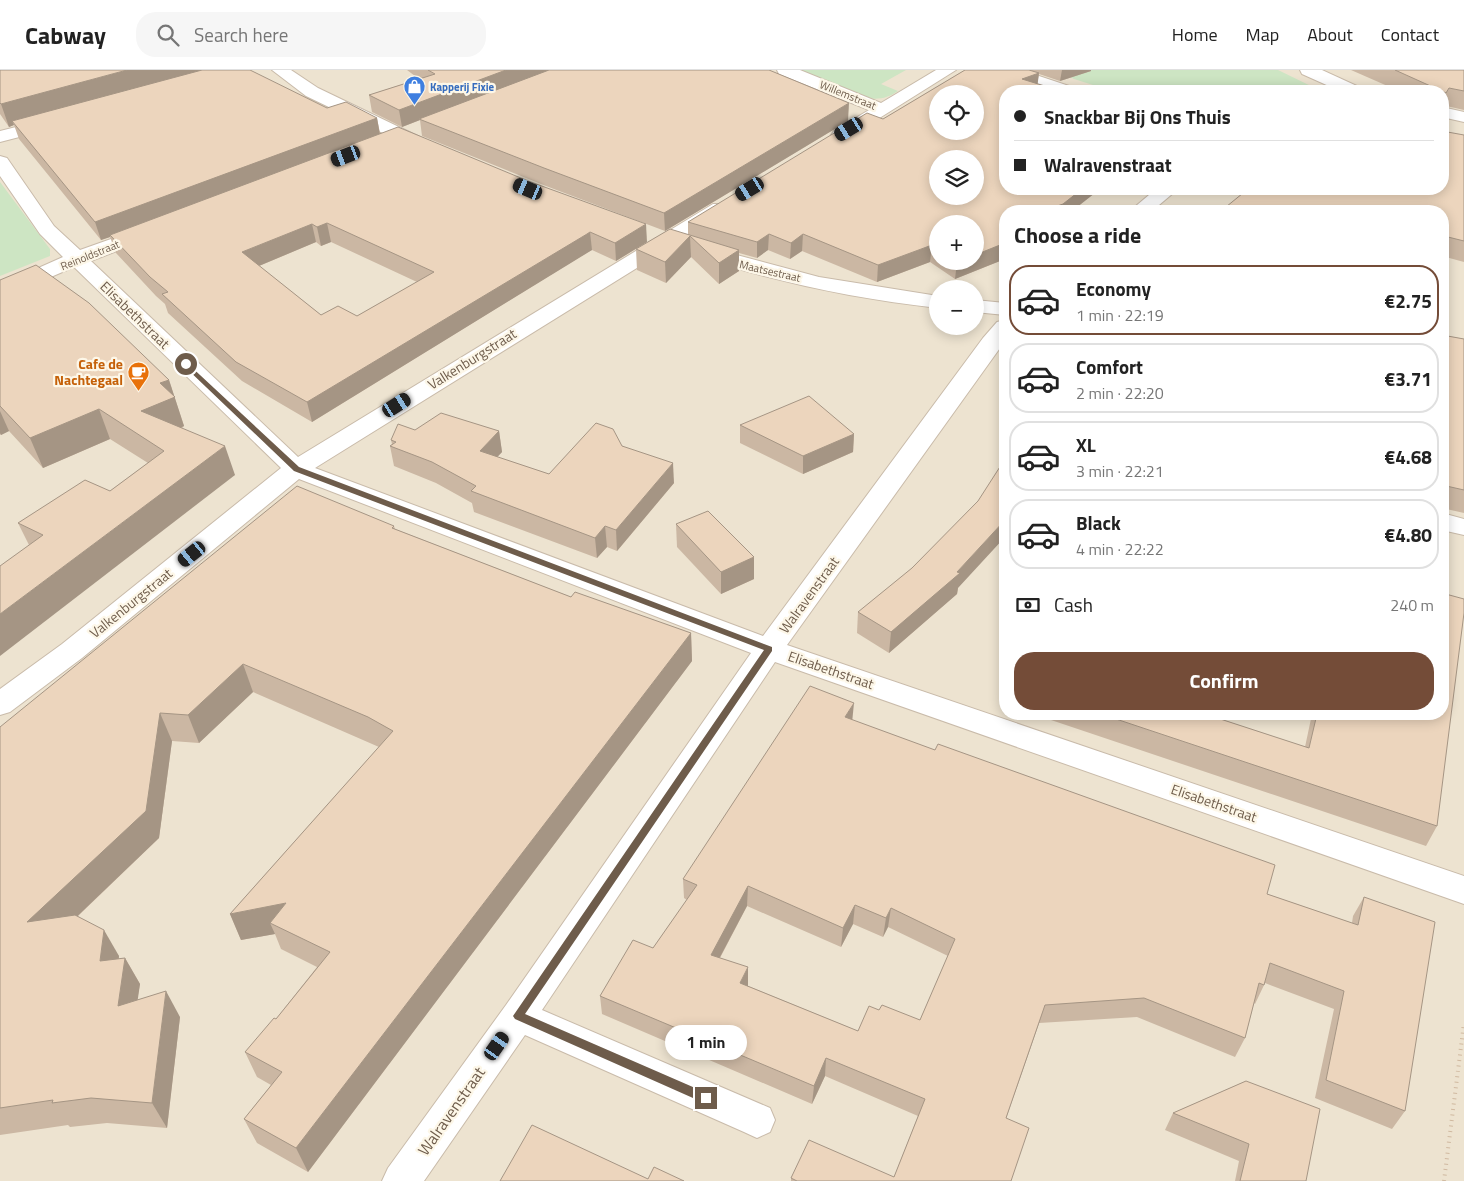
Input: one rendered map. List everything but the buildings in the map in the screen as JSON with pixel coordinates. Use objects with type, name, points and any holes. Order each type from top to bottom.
[{"type":"street","points":[[280,70],[312,92],[400,135],[436,150]]},
{"type":"street","name":"Willemstraat","points":[[785,70],[882,109]]},
{"type":"street","points":[[824,144],[948,70]]},
{"type":"street","points":[[1004,70],[1048,85]]},
{"type":"street","points":[[1308,70],[1340,85]]},
{"type":"street","points":[[1449,114],[1464,117]]},
{"type":"street","points":[[0,137],[67,118]]},
{"type":"street","points":[[381,142],[427,125]]},
{"type":"street","name":"Elisabethstraat","points":[[0,162],[47,230],[76,260],[296,469],[770,649],[1464,890]]},
{"type":"street","points":[[1148,205],[1160,195]]},
{"type":"street","name":"Valkenburgstraat","points":[[0,704],[72,651],[296,469],[658,236],[733,199]]},
{"type":"street","name":"Reinoldstraat","points":[[0,293],[76,260],[168,224]]},
{"type":"street","name":"Maatsestraat","points":[[658,236],[742,265],[885,297],[929,301]]},
{"type":"street","points":[[984,307],[999,308]]},
{"type":"street","name":"Walravenstraat","points":[[401,1181],[518,1016],[770,649],[999,334]]},
{"type":"street","points":[[1449,523],[1464,527]]},
{"type":"street","points":[[518,1016],[757,1120]]},
{"type":"path","points":[[1444,1181],[1464,1023]]},
{"type":"shaded area","points":[[0,70],[1464,70],[1464,1181],[0,1181]]},
{"type":"green space","points":[[799,70],[906,70],[881,84],[898,91],[887,97],[876,99],[867,98]]},
{"type":"green space","points":[[1057,70],[1278,70],[1309,85],[1093,85],[1074,79]]},
{"type":"green space","points":[[0,182],[50,249],[50,256],[0,276]]},
{"type":"place","name":"Kapperij Fixie","points":[[414,106]]},
{"type":"place","name":"Cafe de Nachtegaal","points":[[139,391]]},
{"type":"route","points":[[186,364],[296,469],[770,649],[518,1016],[706,1098]]}]
